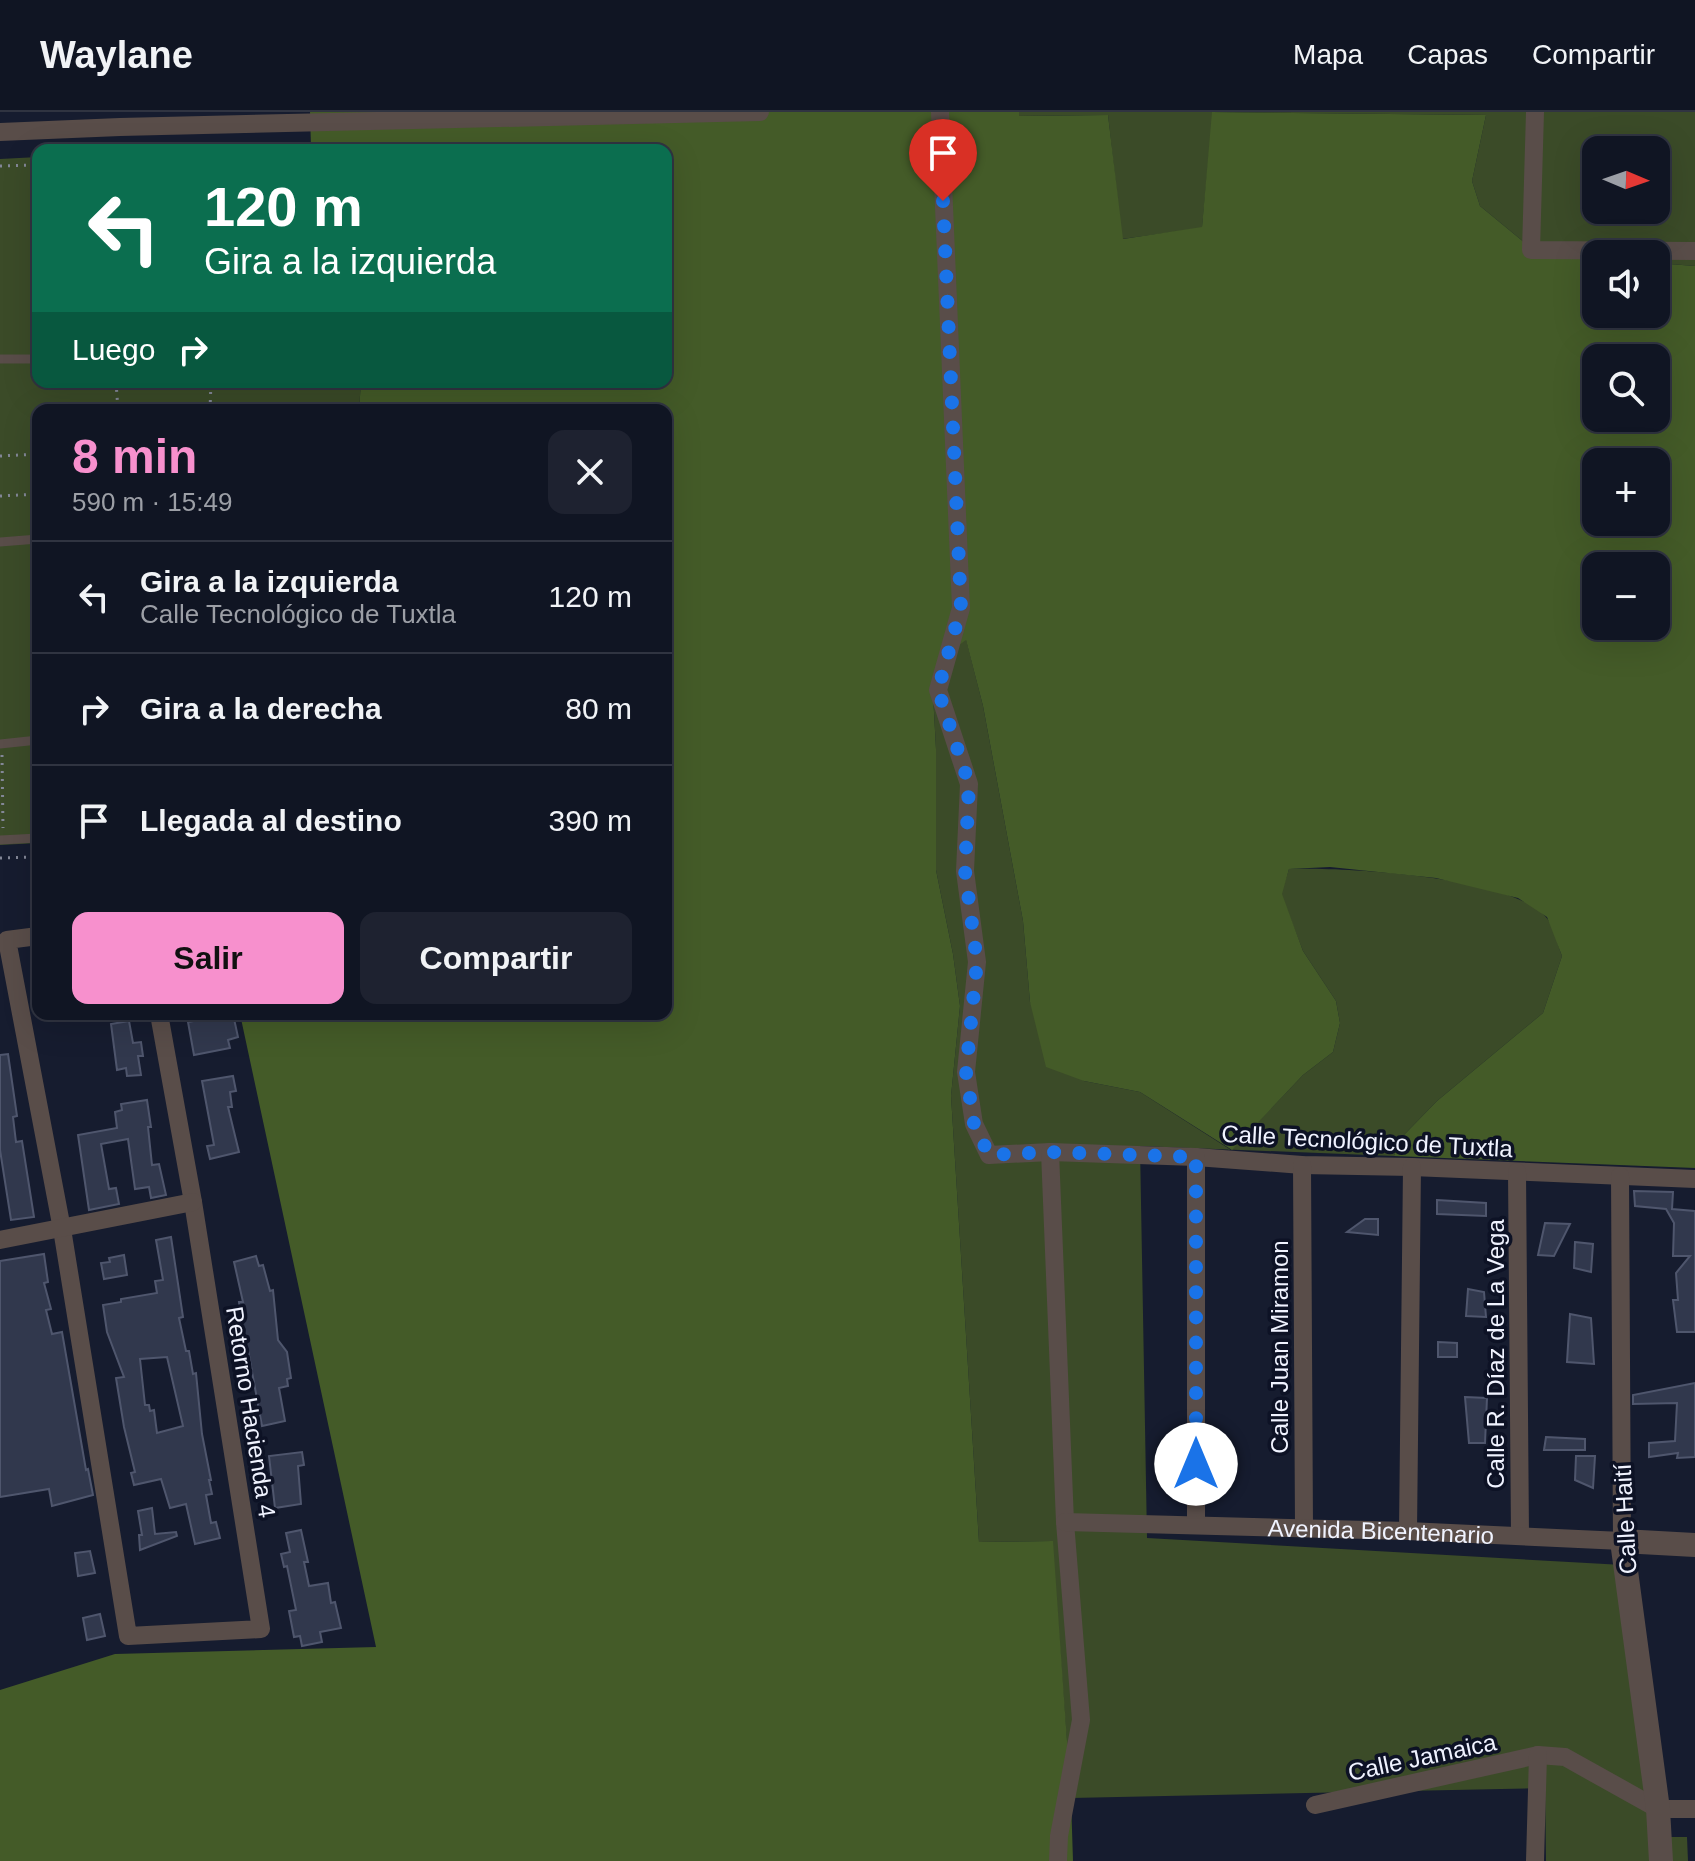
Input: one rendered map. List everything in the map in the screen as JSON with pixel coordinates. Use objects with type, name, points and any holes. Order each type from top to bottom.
[{"type":"street","points":[[0,132],[120,119],[760,112]]},
{"type":"street","name":"Calle Tecnológico de Tuxtla","points":[[940,112],[961,608],[938,690],[969,784],[965,871],[977,962],[966,1072],[974,1124],[989,1155],[1050,1152],[1196,1157],[1302,1165],[1695,1179]]},
{"type":"street","points":[[1535,112],[1531,250],[1695,251]]},
{"type":"street","points":[[32,937],[7,940],[62,1229]]},
{"type":"street","name":"Retorno Hacienda 4","points":[[62,1229],[128,1636],[261,1629],[193,1202],[160,1020]]},
{"type":"street","points":[[1050,1152],[1065,1522],[1081,1720],[1059,1836],[1058,1861]]},
{"type":"street","points":[[1196,1157],[1196,1525]]},
{"type":"street","name":"Calle Juan Miramon","points":[[1302,1165],[1304,1528]]},
{"type":"street","points":[[1408,1531],[1412,1167]]},
{"type":"street","name":"Calle R. Díaz de La Vega","points":[[1517,1172],[1520,1536]]},
{"type":"street","name":"Calle Haití","points":[[1620,1176],[1622,1541],[1658,1809],[1661,1861]]},
{"type":"street","points":[[0,1240],[193,1202]]},
{"type":"street","name":"Avenida Bicentenario","points":[[1065,1522],[1408,1531],[1695,1545]]},
{"type":"street","points":[[1535,1861],[1538,1755]]},
{"type":"street","name":"Calle Jamaica","points":[[1315,1805],[1538,1755],[1565,1757],[1658,1809]]},
{"type":"street","points":[[1658,1809],[1695,1809]]},
{"type":"lane","points":[[0,359],[32,359]]},
{"type":"lane","points":[[0,542],[32,539]]},
{"type":"lane","points":[[1,744],[32,741]]},
{"type":"lane","points":[[1,840],[32,838]]},
{"type":"path","points":[[0,166],[32,165]]},
{"type":"path","points":[[0,456],[32,454]]},
{"type":"path","points":[[0,496],[32,494]]},
{"type":"path","points":[[1,744],[1,840]]},
{"type":"path","points":[[0,858],[32,857]]},
{"type":"green space","points":[[310,112],[1019,112],[1019,116],[1108,115],[1123,239],[1202,227],[1212,112],[1486,115],[1472,181],[1480,206],[1525,243],[1582,256],[1582,328],[1670,328],[1670,264],[1695,266],[1695,1168],[1394,1156],[1400,1139],[1437,1101],[1543,1013],[1562,956],[1547,917],[1518,898],[1436,878],[1330,867],[1289,869],[1282,894],[1303,951],[1336,1001],[1340,1023],[1333,1052],[1303,1075],[1232,1150],[1140,1092],[1084,1081],[1046,1067],[1030,1002],[1023,921],[983,706],[966,640],[948,653],[933,694],[936,870],[960,1006],[951,1096],[979,1542],[1053,1541],[1073,1861],[0,1861],[0,1690],[115,1654],[376,1647],[241,1020],[672,1020],[672,404],[359,404],[361,388],[672,388],[672,144],[311,144]]},
{"type":"green space","points":[[1019,112],[1213,112],[1202,228],[1122,239],[1108,115],[1019,116]]},
{"type":"green space","points":[[1213,112],[1695,112],[1695,266],[1670,264],[1670,240],[1582,240],[1582,248],[1525,243],[1480,206],[1472,181],[1486,115]]},
{"type":"green space","points":[[32,157],[32,388],[361,388],[359,404],[32,404],[32,843],[0,845],[0,159]]},
{"type":"green space","points":[[966,639],[983,706],[1023,921],[1030,1002],[1084,1081],[1140,1092],[1230,1150],[1140,1146],[1147,1538],[1623,1565],[1655,1837],[1687,1837],[1688,1861],[1546,1861],[1545,1788],[1071,1798],[1052,1541],[979,1542],[951,1096],[960,1006],[936,870],[933,694],[948,652]]},
{"type":"green space","points":[[1289,869],[1384,872],[1462,883],[1526,902],[1548,920],[1562,956],[1543,1013],[1437,1101],[1400,1139],[1394,1156],[1231,1150],[1303,1075],[1333,1052],[1340,1023],[1336,1001],[1303,951],[1281,894]]},
{"type":"building","points":[[234,1020],[238,1037],[228,1040],[230,1048],[194,1055],[188,1022]]},
{"type":"building","points":[[129,1021],[133,1043],[141,1042],[143,1056],[138,1056],[141,1075],[127,1076],[126,1068],[117,1070],[111,1024]]},
{"type":"building","points":[[8,1054],[17,1116],[13,1117],[16,1142],[22,1141],[34,1217],[11,1220],[0,1150],[0,1055]]},
{"type":"building","points":[[233,1076],[236,1091],[230,1092],[232,1107],[228,1107],[239,1152],[210,1159],[207,1146],[214,1145],[202,1081]]},
{"type":"building","points":[[147,1100],[152,1165],[159,1164],[166,1195],[151,1198],[149,1187],[135,1189],[128,1139],[101,1144],[109,1189],[116,1188],[119,1204],[89,1210],[78,1135],[117,1128],[115,1112],[122,1110],[121,1104]]},
{"type":"building","points":[[1634,1191],[1673,1192],[1672,1209],[1695,1211],[1695,1332],[1677,1332],[1673,1300],[1678,1300],[1676,1273],[1690,1256],[1673,1256],[1674,1223],[1666,1209],[1635,1206]]},
{"type":"building","points":[[1437,1200],[1486,1203],[1486,1216],[1437,1214]]},
{"type":"building","points":[[1365,1219],[1378,1219],[1378,1235],[1347,1232]]},
{"type":"building","points":[[1545,1223],[1570,1224],[1554,1256],[1538,1255]]},
{"type":"building","points":[[171,1237],[183,1317],[179,1318],[193,1374],[196,1373],[202,1434],[211,1480],[212,1494],[206,1495],[211,1523],[216,1522],[220,1538],[195,1544],[186,1504],[170,1508],[161,1479],[134,1485],[131,1473],[135,1472],[116,1378],[124,1377],[107,1332],[103,1305],[157,1293],[155,1281],[163,1280],[156,1240]],"holes":[[[167,1357],[183,1426],[157,1433],[154,1410],[150,1411],[149,1405],[145,1405],[140,1359]]]},
{"type":"building","points":[[1575,1242],[1593,1244],[1591,1272],[1574,1268]]},
{"type":"building","points":[[44,1254],[48,1282],[44,1283],[51,1309],[46,1310],[52,1334],[62,1332],[93,1495],[52,1506],[49,1489],[0,1497],[0,1261]]},
{"type":"building","points":[[124,1255],[127,1275],[104,1279],[101,1263]]},
{"type":"building","points":[[256,1256],[259,1266],[263,1265],[270,1291],[273,1290],[278,1340],[287,1352],[291,1378],[287,1379],[288,1386],[279,1388],[285,1421],[262,1426],[248,1350],[244,1350],[239,1302],[243,1302],[234,1262]]},
{"type":"building","points":[[1468,1289],[1484,1292],[1486,1317],[1466,1316]]},
{"type":"building","points":[[1570,1314],[1591,1318],[1594,1364],[1567,1362]]},
{"type":"building","points":[[1438,1342],[1457,1343],[1457,1357],[1438,1357]]},
{"type":"building","points":[[1695,1383],[1695,1457],[1677,1458],[1678,1453],[1649,1457],[1649,1443],[1675,1441],[1677,1403],[1633,1404],[1633,1395]]},
{"type":"building","points":[[1465,1397],[1487,1398],[1485,1443],[1469,1443]]},
{"type":"building","points":[[1546,1437],[1585,1439],[1585,1450],[1544,1450]]},
{"type":"building","points":[[302,1452],[304,1465],[298,1466],[301,1504],[275,1508],[269,1456]]},
{"type":"building","points":[[1576,1456],[1595,1456],[1593,1488],[1575,1480]]},
{"type":"building","points":[[152,1508],[155,1534],[176,1532],[177,1536],[140,1550],[139,1535],[142,1535],[138,1511]]},
{"type":"building","points":[[301,1530],[308,1562],[304,1562],[309,1586],[328,1583],[331,1603],[335,1602],[341,1628],[320,1632],[322,1642],[302,1646],[300,1636],[294,1637],[289,1611],[296,1610],[287,1566],[284,1567],[281,1554],[290,1552],[286,1533]]},
{"type":"building","points":[[90,1551],[95,1573],[78,1576],[75,1553]]},
{"type":"building","points":[[100,1614],[105,1636],[87,1640],[83,1618]]},
{"type":"route","points":[[943,201],[961,608],[938,690],[969,784],[965,871],[977,962],[966,1072],[974,1124],[989,1155],[1050,1152],[1196,1157],[1196,1464]]}]
